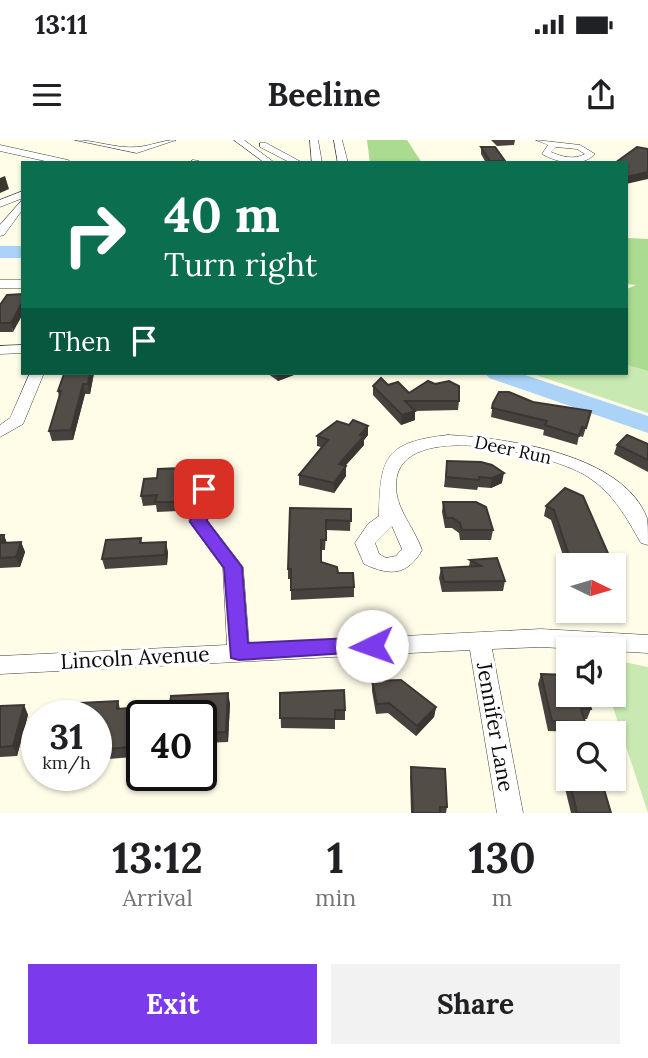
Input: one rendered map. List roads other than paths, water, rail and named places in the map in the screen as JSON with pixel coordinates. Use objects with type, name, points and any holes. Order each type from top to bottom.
[{"type":"street","points":[[79,140],[137,150],[172,140]]},
{"type":"street","points":[[148,140],[154,140]]},
{"type":"street","points":[[238,140],[268,161]]},
{"type":"street","points":[[250,149],[278,140]]},
{"type":"street","points":[[314,140],[317,161]]},
{"type":"street","points":[[338,140],[343,161]]},
{"type":"street","points":[[540,140],[585,149],[591,156],[579,160],[555,158],[545,152],[552,143]]},
{"type":"street","points":[[263,145],[295,161]]},
{"type":"street","points":[[0,148],[59,161]]},
{"type":"street","points":[[0,158],[21,162]]},
{"type":"street","points":[[0,204],[21,195]]},
{"type":"street","points":[[0,233],[21,205]]},
{"type":"street","points":[[0,284],[21,284]]},
{"type":"street","points":[[0,350],[21,349]]},
{"type":"street","points":[[0,432],[17,421],[36,375]]},
{"type":"street","name":"Deer Run","points":[[389,504],[389,471],[398,455],[429,440],[477,441],[581,465],[597,473],[628,502],[648,538]]},
{"type":"street","points":[[204,489],[198,522],[233,567],[239,652]]},
{"type":"street","name":"Lincoln Avenue","points":[[0,666],[479,640],[541,638],[648,644]]},
{"type":"street","name":"Jennifer Lane","points":[[479,640],[510,813]]},
{"type":"waterway","points":[[0,252],[21,252]]},
{"type":"waterway","points":[[503,375],[648,425]]}]
